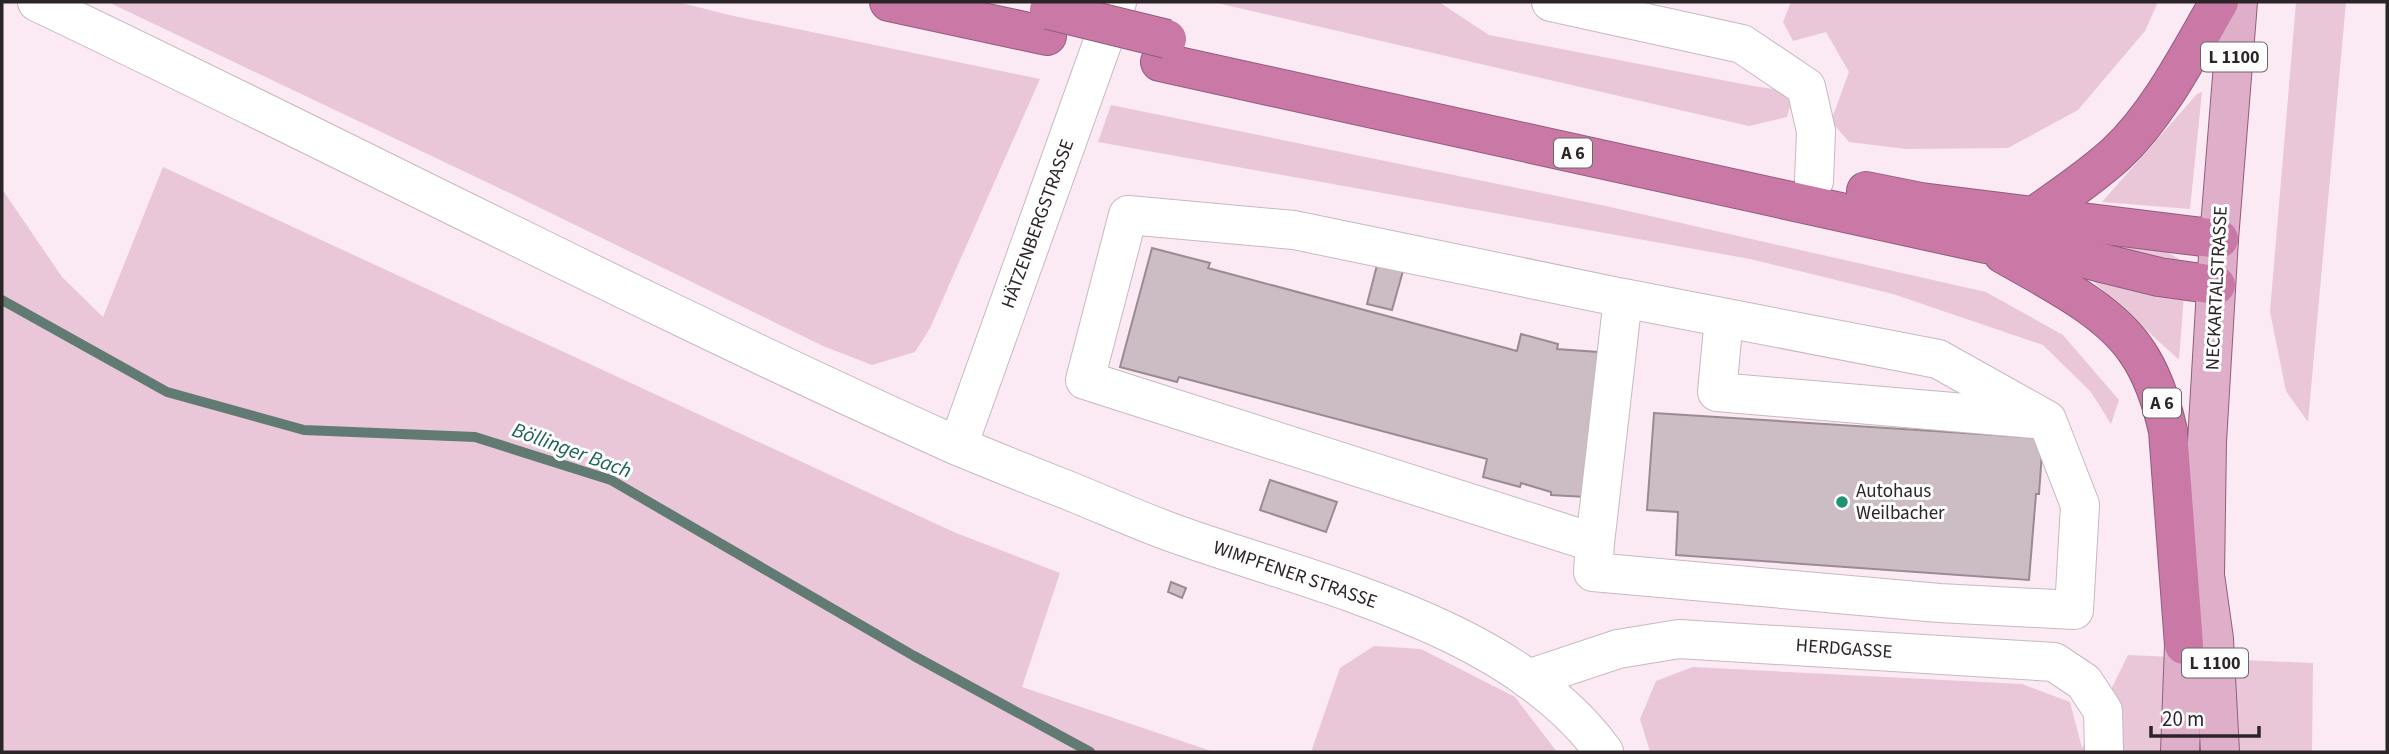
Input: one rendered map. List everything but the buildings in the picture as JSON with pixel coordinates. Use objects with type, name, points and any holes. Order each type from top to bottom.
[{"type":"highway","points":[[889,2],[1048,23],[1163,50],[1922,202],[2219,239]]},
{"type":"highway","points":[[1008,2],[1048,23]]},
{"type":"highway","points":[[2034,216],[2116,153],[2142,124],[2188,55],[2218,2]]},
{"type":"highway","name":"A 6","points":[[1163,50],[1986,244],[2087,304],[2120,332],[2136,351],[2147,371],[2161,401],[2168,431],[2183,645]]},
{"type":"highway","points":[[1986,244],[2082,258],[2159,277],[2216,285]]},
{"type":"main road","name":"NECKARTALSTRASSE","points":[[2220,752],[2214,639],[2205,575],[2207,442],[2219,239],[2238,2]]},
{"type":"main road","name":"NECKARTALSTRASSE","points":[[2180,752],[2183,645],[2205,575]]},
{"type":"street","name":"WIMPFENER STRASSE","points":[[37,2],[680,315],[958,446],[1170,532],[1410,616],[1463,639],[1528,679],[1571,715],[1604,752]]},
{"type":"street","name":"HÄTZENBERGSTRASSE","points":[[958,446],[1117,2]]},
{"type":"street","points":[[1551,2],[1742,44],[1762,55],[1806,87],[1816,131],[1814,181]]},
{"type":"street","points":[[1595,543],[1085,380],[1128,215],[1294,230],[1938,359],[2047,420],[2080,505],[2074,610],[1940,603],[1593,572],[1623,298]]},
{"type":"street","points":[[1724,318],[1717,392],[2047,420]]},
{"type":"street","points":[[1713,641],[1717,584]]},
{"type":"street","name":"HERDGASSE","points":[[1528,679],[1618,649],[1679,639],[2054,662],[2084,682],[2103,712],[2104,752]]},
{"type":"shaded area","points":[[108,2],[678,2],[729,15],[1040,79],[930,328],[915,352],[872,365],[823,346]]},
{"type":"shaded area","points":[[1213,2],[1439,2],[1489,35],[1794,92],[1787,117],[1749,126]]},
{"type":"shaded area","points":[[1791,2],[2158,2],[2145,31],[2078,110],[2008,148],[1906,149],[1849,142],[1831,121],[1849,72],[1826,32],[1793,41],[1783,22]]},
{"type":"shaded area","points":[[2296,2],[2346,2],[2308,422],[2286,391],[2270,312]]},
{"type":"shaded area","points":[[2202,92],[2190,209],[2102,202],[2197,94]]},
{"type":"shaded area","points":[[1111,105],[1606,206],[1986,292],[2063,335],[2119,400],[2111,424],[2091,392],[2043,345],[1893,294],[1750,259],[1098,142]]},
{"type":"shaded area","points":[[163,167],[956,533],[1060,573],[1022,687],[1214,752],[2,752],[2,189],[62,277],[103,317]]},
{"type":"shaded area","points":[[2056,237],[2157,246],[2179,259],[2178,262]]},
{"type":"shaded area","points":[[2085,274],[2184,295],[2179,359],[2177,358]]},
{"type":"shaded area","points":[[1374,646],[1421,649],[1515,697],[1557,752],[1311,752],[1340,668]]},
{"type":"shaded area","points":[[2128,655],[2313,663],[2312,752],[1650,752],[1640,719],[1656,681],[1693,667],[2022,684],[2070,702],[2082,748]]},
{"type":"waterway","name":"Böllinger Bach","points":[[2,300],[167,392],[304,430],[475,437],[611,480],[914,656],[1090,752]]},
{"type":"place","name":"Autohaus Weilbacher","points":[[1842,502]]}]
